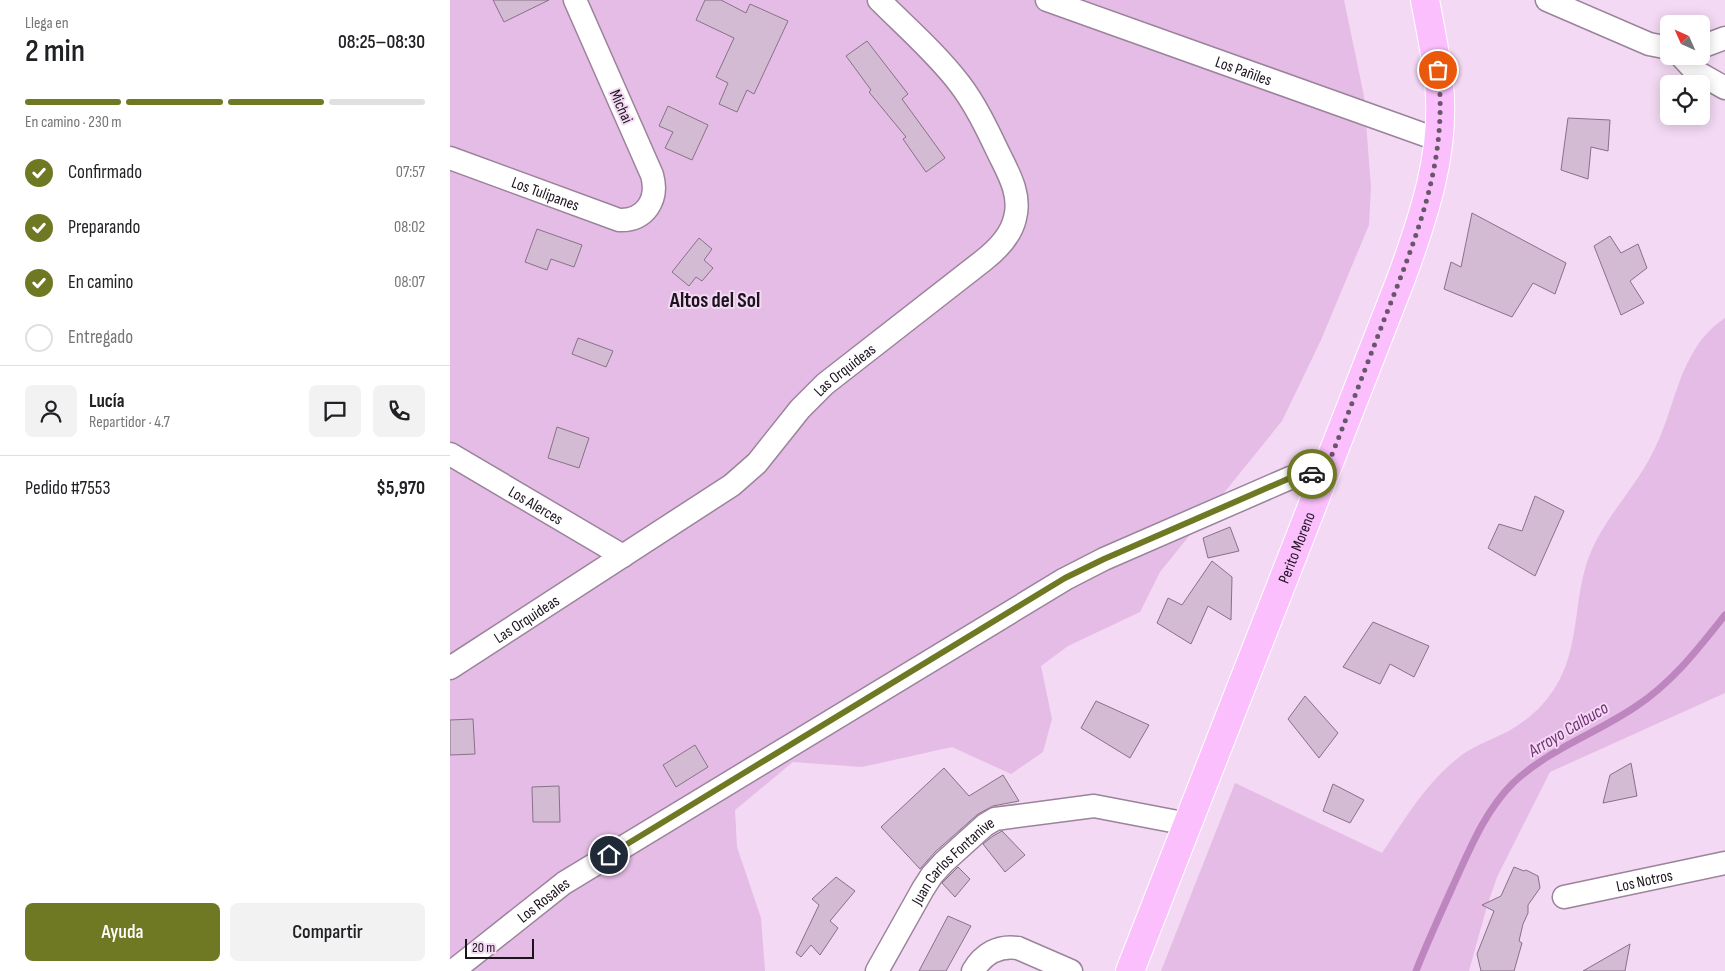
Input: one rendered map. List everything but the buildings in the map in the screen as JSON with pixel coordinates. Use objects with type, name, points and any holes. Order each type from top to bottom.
[{"type":"main road","name":"Perito Moreno","points":[[1130,971],[1412,248],[1433,177],[1439,140],[1439,83],[1425,0]]},
{"type":"street","name":"Michai","points":[[575,0],[655,185],[655,195],[643,212]]},
{"type":"street","name":"Las Orquideas","points":[[450,668],[732,485],[757,463],[800,409],[825,384],[984,260],[1004,242],[1016,217],[1017,203],[1015,190],[976,108],[947,68],[879,0]]},
{"type":"street","name":"Los Pañiles","points":[[1047,0],[1439,140]]},
{"type":"street","points":[[1547,0],[1649,44],[1660,46]]},
{"type":"street","points":[[1710,44],[1725,38]]},
{"type":"street","points":[[1689,65],[1695,71],[1725,88]]},
{"type":"street","name":"Los Tulipanes","points":[[450,158],[619,220],[627,220],[643,212]]},
{"type":"street","name":"Los Alerces","points":[[450,454],[623,556]]},
{"type":"street","name":"Los Rosales","points":[[454,971],[564,882],[1065,578],[1104,559],[1290,478],[1303,474],[1323,477]]},
{"type":"street","name":"Juan Carlos Fontanive","points":[[877,971],[932,875],[985,825],[995,819],[1094,806],[1188,824]]},
{"type":"street","name":"Los Notros","points":[[1564,897],[1725,863]]},
{"type":"street","points":[[973,971],[988,953],[1003,947],[1018,948],[1071,971]]},
{"type":"shaded area","points":[[450,0],[1344,0],[1364,96],[1371,188],[1369,225],[1321,340],[1282,421],[1160,572],[1140,612],[1068,646],[1041,666],[1052,719],[1043,752],[1011,774],[952,747],[862,767],[793,762],[735,810],[737,847],[761,918],[765,971],[450,971]]},
{"type":"shaded area","points":[[1725,318],[1725,693],[1550,772],[1497,877],[1469,971],[1161,971],[1235,783],[1382,853],[1418,800],[1450,764],[1468,751],[1521,723],[1546,700],[1556,686],[1568,658],[1575,629],[1581,584],[1598,537],[1653,452],[1687,363],[1700,341]]},
{"type":"waterway","name":"Arroyo Calbuco","points":[[1416,971],[1471,846],[1485,819],[1503,794],[1527,771],[1557,751],[1620,717],[1648,698],[1684,665],[1725,615]]},
{"type":"way so far","points":[[1312,474],[1323,477],[1401,279],[1422,217],[1435,169],[1439,140],[1438,70]]},
{"type":"district","name":"Altos del Sol","points":[[715,300]]},
{"type":"route","points":[[609,855],[1065,578],[1104,559],[1290,478],[1303,474],[1312,474]]}]
